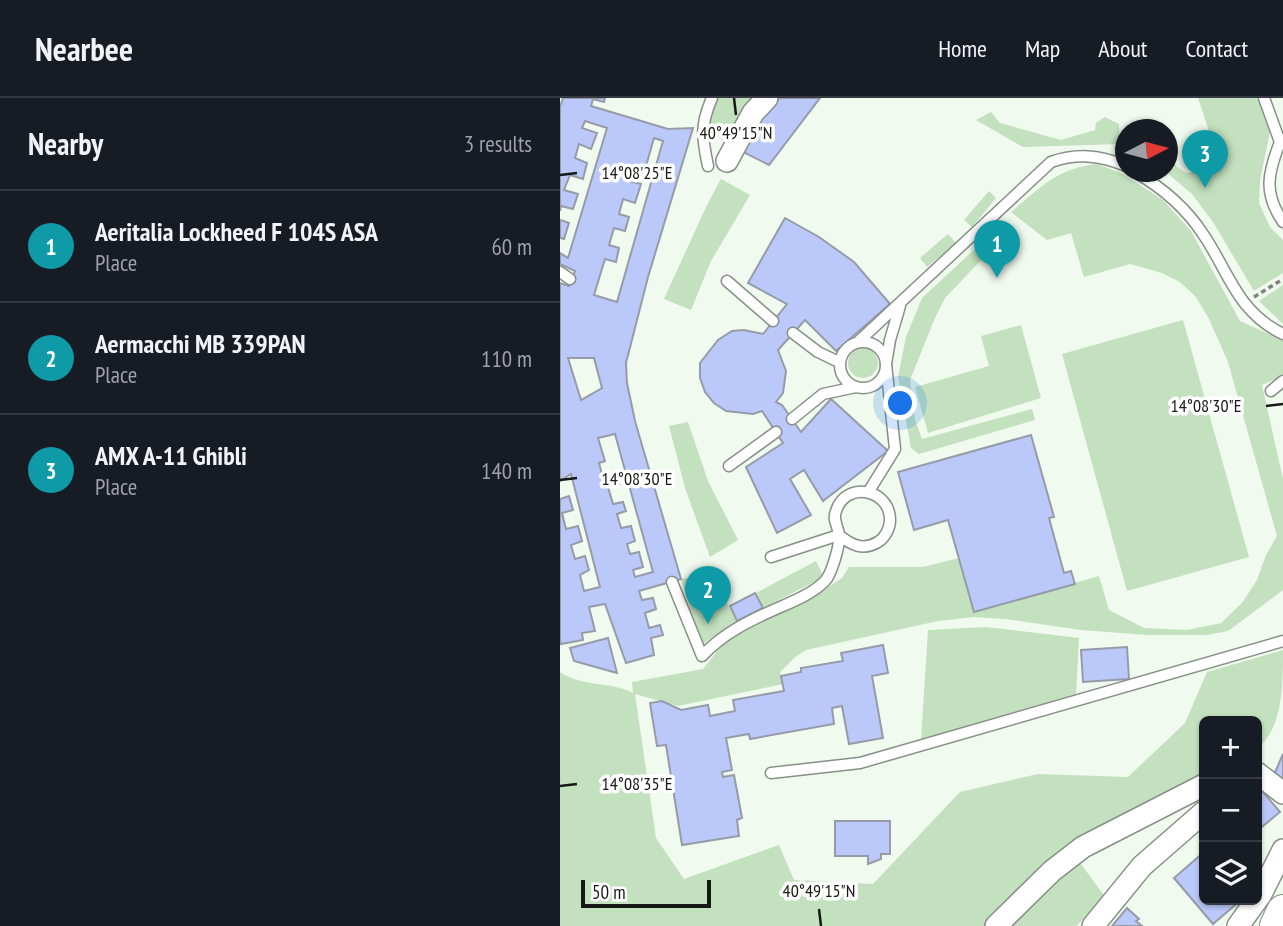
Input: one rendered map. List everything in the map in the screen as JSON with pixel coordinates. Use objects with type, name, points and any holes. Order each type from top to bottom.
[{"type":"main road","points":[[1276,926],[1283,911]]},
{"type":"street","points":[[718,163],[753,113],[767,98]]},
{"type":"street","points":[[1262,777],[1283,793]]},
{"type":"street","points":[[996,926],[1052,871],[1083,847],[1199,788]]},
{"type":"street","points":[[1093,926],[1142,866],[1199,816]]},
{"type":"street","points":[[1238,926],[1261,894],[1283,850]]},
{"type":"lane","points":[[712,98],[705,113],[701,135],[718,163]]},
{"type":"lane","points":[[1264,98],[1281,141],[1270,166],[1269,186],[1272,204],[1283,222]]},
{"type":"lane","points":[[856,387],[845,380],[840,370],[839,362],[846,348],[859,341],[900,306],[1051,162],[1069,156],[1103,157],[1115,162]]},
{"type":"lane","points":[[1149,182],[1178,203],[1203,234],[1244,304],[1266,326],[1283,334]]},
{"type":"lane","points":[[560,272],[570,279]]},
{"type":"lane","points":[[727,281],[774,321]]},
{"type":"lane","points":[[792,419],[823,394],[856,387],[864,388],[880,381],[900,306]]},
{"type":"lane","points":[[793,334],[818,352],[839,362]]},
{"type":"lane","points":[[859,341],[872,343],[881,350],[886,364],[895,449],[869,491]]},
{"type":"lane","points":[[1271,391],[1283,381]]},
{"type":"lane","points":[[729,466],[776,432]]},
{"type":"lane","points":[[672,582],[702,656],[713,644],[735,629],[803,596],[827,580],[839,535],[834,518],[841,501],[855,492],[869,491],[880,497],[888,508],[890,523],[884,536],[872,545],[859,547],[839,535]]},
{"type":"lane","points":[[771,557],[839,535]]},
{"type":"lane","points":[[771,773],[860,763],[1283,641]]},
{"type":"path","points":[[1244,304],[1283,279]]},
{"type":"green space","points":[[717,98],[755,98],[722,140],[706,127]]},
{"type":"green space","points":[[1198,98],[1257,98],[1270,132],[1260,180],[1259,203],[1270,227],[1283,240],[1283,273],[1254,291],[1213,222],[1192,194],[1178,182],[1178,167],[1186,173],[1212,170],[1208,128]]},
{"type":"green space","points":[[991,112],[1000,123],[1061,140],[1095,130],[1096,123],[1105,117],[1115,122],[1115,144],[1023,147],[976,120]]},
{"type":"green space","points":[[1097,164],[1115,171],[1115,182],[1135,182],[1163,200],[1191,231],[1240,321],[1283,340],[1283,376],[1262,385],[1283,479],[1283,590],[1228,631],[1206,635],[1148,635],[1081,630],[974,617],[938,621],[806,650],[780,672],[783,684],[678,706],[635,694],[656,838],[684,879],[779,845],[794,880],[873,884],[960,792],[1038,774],[1128,777],[1185,723],[1207,672],[1283,650],[1280,705],[1266,740],[1262,744],[1262,716],[1199,716],[1199,777],[1067,844],[986,926],[560,926],[560,672],[578,680],[633,693],[632,682],[703,669],[726,640],[821,592],[842,578],[849,567],[923,567],[959,558],[974,612],[1099,576],[1109,610],[1144,628],[1187,630],[1221,623],[1242,603],[1257,580],[1266,555],[1277,536],[1228,362],[1209,319],[1196,297],[1180,282],[1162,273],[1130,264],[1084,277],[1071,233],[1047,240],[1011,212],[1050,180],[1083,166]]},
{"type":"green space","points":[[721,179],[750,195],[711,261],[691,310],[664,299]]},
{"type":"green space","points":[[989,191],[996,198],[972,227],[964,220]]},
{"type":"green space","points":[[1003,223],[1007,233],[945,298],[935,318],[910,380],[915,420],[922,439],[1032,409],[1035,420],[919,454],[911,448],[898,377],[906,337],[922,298]]},
{"type":"green space","points":[[948,234],[956,243],[927,267],[920,258]]},
{"type":"green space","points":[[1283,285],[1283,324],[1259,301]]},
{"type":"green space","points":[[1183,320],[1249,557],[1127,591],[1062,354]]},
{"type":"green space","points":[[1021,325],[1041,398],[928,433],[915,387],[989,366],[981,336]]},
{"type":"green space","points":[[863,348],[874,352],[878,363],[874,374],[863,378],[852,374],[848,363],[852,352]]},
{"type":"green space","points":[[688,422],[708,481],[738,540],[710,557],[685,488],[669,426]]},
{"type":"green space","points":[[816,561],[824,577],[763,608],[756,593]]},
{"type":"green space","points":[[689,578],[697,606],[706,612],[723,596],[737,621],[701,645],[681,579]]},
{"type":"green space","points":[[986,627],[1079,638],[1076,694],[921,740],[928,630]]},
{"type":"green space","points":[[1078,860],[1106,898],[1076,926],[1006,926]]},
{"type":"building","points":[[563,98],[605,98],[604,102],[593,99],[591,106],[668,129],[693,128],[648,277],[626,363],[635,421],[681,579],[639,591],[642,600],[653,598],[656,609],[645,613],[649,628],[660,625],[663,635],[651,638],[654,655],[626,663],[605,604],[589,607],[595,631],[582,633],[583,640],[561,644],[560,641],[560,499],[569,496],[573,510],[562,513],[566,529],[578,526],[582,541],[571,545],[575,559],[585,556],[589,570],[580,575],[584,591],[600,587],[571,474],[560,481],[560,283],[569,286],[575,271],[560,264],[560,253],[568,258],[607,128],[585,121],[582,128],[597,133],[591,149],[579,144],[575,158],[587,163],[583,179],[570,175],[564,190],[578,194],[573,209],[561,206],[560,211],[560,107]],"holes":[[[654,138],[663,141],[617,302],[594,295],[605,259],[616,262],[619,248],[609,245],[614,228],[625,231],[629,217],[619,214],[623,199],[635,203],[641,184],[629,181],[632,170],[644,173]],[[568,358],[594,358],[602,388],[581,400]],[[615,434],[653,572],[635,577],[633,570],[643,567],[639,552],[630,554],[627,544],[635,541],[631,526],[621,528],[617,514],[626,511],[623,502],[613,504],[608,487],[619,484],[616,474],[603,478],[599,463],[605,461],[598,438]]]},
{"type":"building","points":[[775,98],[820,98],[769,165],[737,149]]},
{"type":"building","points":[[785,218],[819,237],[854,262],[890,304],[836,351],[805,320],[778,350],[786,371],[783,393],[776,402],[782,405],[801,432],[831,399],[888,451],[823,501],[804,470],[790,479],[811,515],[777,533],[746,467],[783,443],[762,411],[753,414],[726,411],[714,403],[705,392],[700,378],[700,363],[718,340],[732,331],[744,330],[763,334],[787,304],[748,283]]},
{"type":"building","points":[[560,220],[569,223],[564,239],[560,238]]},
{"type":"building","points":[[1031,435],[1054,517],[1049,518],[1064,573],[1071,571],[1075,584],[974,612],[948,520],[914,530],[898,472]]},
{"type":"building","points":[[755,593],[763,608],[737,621],[730,606]]},
{"type":"building","points":[[608,638],[617,673],[574,661],[570,648]]},
{"type":"building","points":[[883,645],[888,673],[872,676],[883,738],[849,744],[842,706],[832,708],[834,724],[750,739],[749,734],[726,738],[732,770],[722,772],[723,777],[734,775],[742,818],[737,820],[739,836],[682,845],[666,745],[657,746],[650,703],[662,701],[681,710],[708,705],[710,716],[735,711],[733,700],[784,691],[781,676],[801,672],[801,668],[843,661],[841,653]]},
{"type":"building","points":[[1127,647],[1129,679],[1083,682],[1081,650]]},
{"type":"building","points":[[1283,754],[1283,781],[1273,777]]},
{"type":"building","points":[[1262,791],[1280,812],[1262,827]]},
{"type":"building","points":[[835,821],[890,821],[890,854],[881,854],[881,859],[868,864],[868,856],[835,856]]},
{"type":"building","points":[[1199,856],[1199,905],[1235,905],[1213,924],[1174,878]]},
{"type":"building","points":[[1127,908],[1139,919],[1136,921],[1142,926],[1112,926]]},
{"type":"place","name":"AMX A-11 Ghibli","points":[[1205,188]]},
{"type":"place","name":"Aeritalia Lockheed F 104S ASA","points":[[997,278]]},
{"type":"place","name":"Aermacchi MB 339PAN","points":[[708,624]]}]
